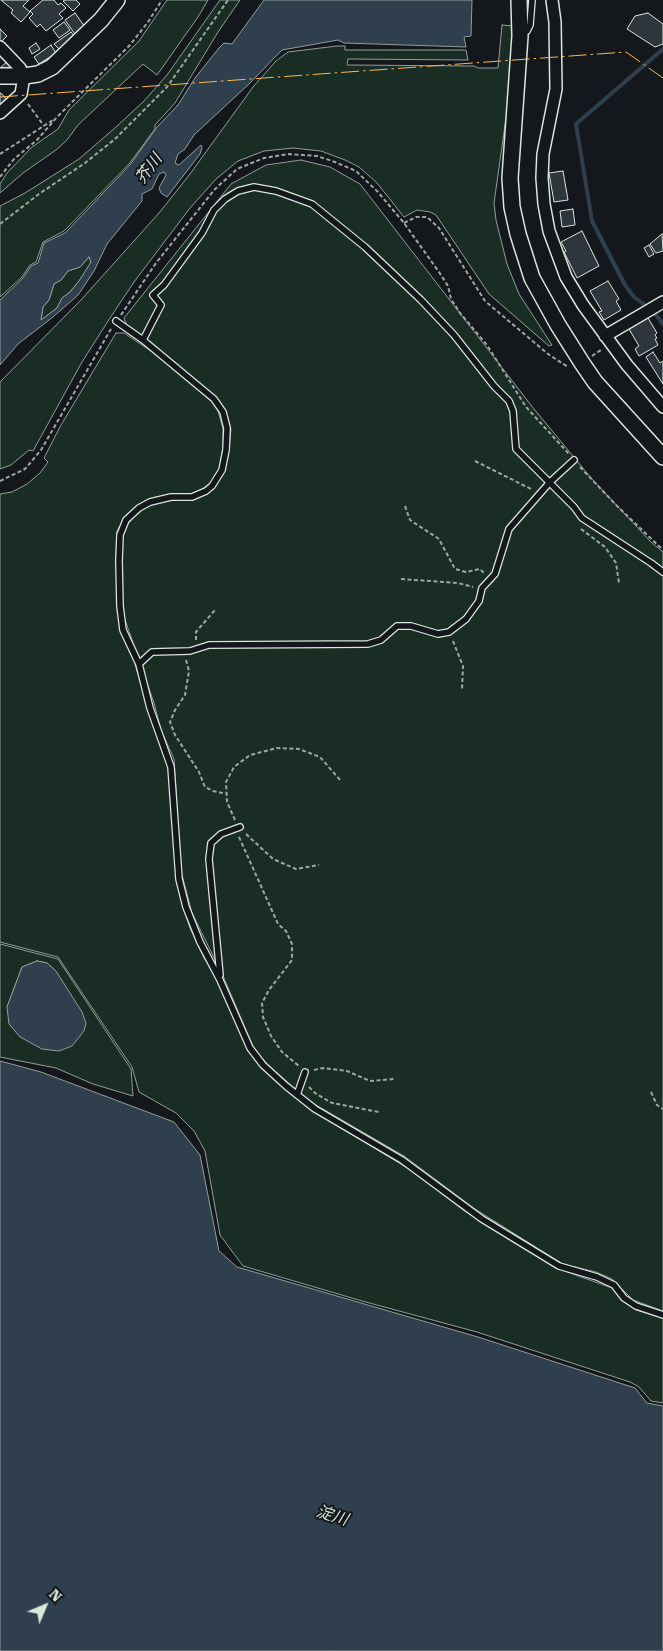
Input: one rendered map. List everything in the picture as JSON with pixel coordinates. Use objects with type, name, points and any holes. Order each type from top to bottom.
[{"type":"street","points":[[0,76],[38,74],[52,67],[101,20],[117,0]]},
{"type":"street","points":[[519,0],[520,36],[510,178],[512,207],[518,234],[532,278],[558,325],[578,367],[595,382],[663,457]]},
{"type":"street","points":[[552,0],[556,32],[556,90],[543,154],[542,178],[549,231],[566,277],[583,305],[627,365],[663,407]]},
{"type":"street","points":[[0,47],[20,68],[24,76],[21,94],[0,113]]},
{"type":"street","points":[[608,339],[663,302]]},
{"type":"lane","points":[[520,36],[527,31],[530,25],[532,0]]},
{"type":"lane","points":[[143,340],[161,305],[153,295],[164,285],[202,233],[214,210],[225,199],[254,187],[276,191],[312,204],[365,247],[421,300],[509,401],[513,411],[516,449],[550,482],[582,518],[651,562],[663,572]]},
{"type":"lane","points":[[116,322],[143,340],[214,399],[223,412],[227,428],[226,450],[222,470],[212,486],[192,497],[171,497],[150,502],[139,508],[126,520],[120,534],[120,606],[123,630],[139,664],[150,708],[171,767],[179,879],[186,907],[200,942],[220,980],[250,1048],[263,1065],[297,1095],[315,1108],[402,1160],[482,1219],[559,1266],[597,1277],[614,1285],[624,1298],[636,1306],[663,1315]]},
{"type":"lane","points":[[139,664],[152,652],[187,651],[209,645],[368,644],[381,640],[397,626],[411,626],[438,634],[450,632],[466,620],[479,601],[482,588],[495,574],[509,529],[550,482],[574,460]]},
{"type":"lane","points":[[220,980],[209,859],[211,843],[222,834],[238,828]]},
{"type":"lane","points":[[297,1095],[305,1072]]},
{"type":"path","points":[[0,177],[14,159],[37,140],[130,45],[162,0]]},
{"type":"path","points":[[0,224],[115,139],[167,87],[228,0]]},
{"type":"path","points":[[21,94],[44,126]]},
{"type":"path","points":[[0,154],[58,117]]},
{"type":"path","points":[[0,481],[25,469],[41,450],[106,334],[156,263],[216,189],[238,169],[264,158],[289,154],[317,156],[356,171],[378,192],[404,223],[444,279],[451,299],[460,313],[487,345],[526,407],[619,508],[663,550]]},
{"type":"path","points":[[404,223],[416,217],[427,217],[438,228],[486,302],[548,354],[578,367],[608,339]]},
{"type":"path","points":[[475,461],[532,489],[536,499]]},
{"type":"path","points":[[405,506],[410,520],[438,539],[456,569],[466,572],[480,569],[490,580]]},
{"type":"path","points":[[579,513],[578,518],[582,530],[605,547],[616,563],[619,583]]},
{"type":"path","points":[[401,579],[458,583],[482,588]]},
{"type":"path","points":[[215,610],[196,632],[197,639],[187,651],[189,671],[185,695],[170,722],[175,735],[206,786],[213,791],[226,794]]},
{"type":"path","points":[[450,632],[463,666],[462,689]]},
{"type":"path","points":[[342,781],[320,757],[299,750],[277,748],[250,755],[234,767],[226,782],[226,802],[278,924],[286,930],[292,944],[292,960],[269,990],[262,1003],[263,1018],[271,1036],[282,1052],[305,1072],[323,1068],[347,1071],[370,1081],[394,1079]]},
{"type":"path","points":[[238,828],[273,859],[296,869],[319,866]]},
{"type":"path","points":[[303,1079],[315,1093],[332,1104],[379,1112]]},
{"type":"path","points":[[651,1092],[657,1105],[663,1109]]},
{"type":"green space","points":[[167,0],[208,0],[157,75],[143,64],[78,125],[67,140],[56,150],[23,173],[0,193],[0,184],[7,173],[32,147],[58,129],[69,110],[139,41]]},
{"type":"green space","points":[[220,0],[240,0],[218,32],[175,103],[155,125],[155,129],[129,164],[64,231],[43,242],[36,262],[30,265],[22,277],[0,297],[0,206],[25,193],[79,159],[144,101],[167,75]]},
{"type":"green space","points":[[502,25],[513,26],[509,97],[494,203],[496,220],[507,264],[519,294],[552,345],[549,346],[489,294],[436,215],[417,210],[404,217],[377,183],[359,167],[321,151],[293,148],[264,151],[238,161],[216,179],[190,208],[134,282],[110,318],[82,362],[33,451],[29,450],[11,465],[0,469],[0,382],[81,300],[159,213],[190,174],[253,87],[276,61],[288,52],[345,46],[345,50],[466,50],[468,60],[348,59],[347,65],[474,66],[478,68],[498,68]]},
{"type":"green space","points":[[301,160],[330,167],[360,184],[534,409],[592,479],[651,542],[663,552],[663,1311],[633,1300],[612,1279],[596,1272],[563,1264],[475,1209],[404,1156],[309,1101],[268,1065],[254,1049],[224,978],[192,913],[181,871],[174,759],[161,730],[154,703],[123,614],[121,550],[127,525],[140,510],[149,505],[165,501],[192,499],[204,495],[213,489],[220,479],[224,468],[229,449],[231,429],[226,413],[216,397],[127,326],[124,318],[231,184],[266,165]]},
{"type":"green space","points":[[89,257],[91,262],[79,281],[62,298],[57,308],[41,320],[43,307],[49,300],[54,284],[61,280],[68,271],[80,267]]},
{"type":"green space","points":[[116,333],[124,333],[160,357],[189,381],[213,403],[218,411],[223,429],[223,447],[219,471],[210,483],[197,493],[156,497],[141,504],[126,515],[117,531],[118,610],[123,634],[134,661],[168,766],[172,795],[176,873],[181,900],[190,928],[204,958],[219,982],[254,1059],[273,1079],[318,1114],[414,1172],[463,1210],[559,1269],[612,1288],[621,1300],[636,1310],[663,1318],[663,1403],[651,1401],[639,1387],[630,1382],[477,1332],[243,1266],[220,1235],[205,1151],[194,1131],[176,1113],[139,1092],[132,1067],[58,957],[0,942],[0,494],[12,492],[27,484],[40,473],[48,462],[44,458],[61,425]]},
{"type":"green space","points":[[0,944],[58,959],[131,1069],[133,1096],[93,1084],[56,1068],[0,1057]],"holes":[[[37,961],[47,963],[56,971],[7,1007],[22,967]]]},
{"type":"water","name":"芥川","points":[[264,0],[472,0],[471,36],[464,37],[466,47],[344,43],[338,40],[282,50],[250,83],[194,135],[185,149],[178,154],[175,163],[179,165],[201,145],[202,148],[200,154],[167,197],[161,193],[159,188],[166,175],[164,172],[159,174],[152,189],[142,194],[142,201],[107,244],[94,271],[78,295],[18,344],[0,365],[0,300],[23,278],[31,266],[38,263],[44,243],[65,233],[130,165],[157,127],[178,105],[195,78],[219,48],[224,43],[232,44]],"holes":[[[89,257],[91,262],[79,281],[62,298],[57,308],[41,320],[43,307],[49,300],[54,284],[61,280],[68,271],[80,267]]]},
{"type":"water","points":[[37,961],[47,963],[56,971],[82,1012],[86,1023],[84,1031],[72,1046],[59,1051],[42,1049],[20,1037],[9,1024],[7,1007],[22,967]]},
{"type":"water","name":"淀川","points":[[0,1061],[41,1072],[174,1122],[200,1155],[219,1251],[237,1267],[478,1337],[635,1388],[647,1403],[663,1406],[663,1651],[0,1651]]},
{"type":"building","points":[[1,0],[29,0],[23,6],[30,12],[21,22],[11,13],[13,10]]},
{"type":"building","points":[[43,0],[54,0],[58,5],[61,3],[66,8],[59,14],[63,18],[46,31],[40,24],[37,27],[29,18],[33,14],[30,11]]},
{"type":"building","points":[[76,0],[80,4],[73,11],[63,1]]},
{"type":"building","points":[[75,13],[87,30],[77,37],[65,20]]},
{"type":"building","points":[[648,13],[663,24],[663,44],[655,47],[627,29],[635,16]]},
{"type":"building","points":[[64,22],[70,30],[59,38],[53,30]]},
{"type":"building","points":[[0,29],[7,36],[0,43]]},
{"type":"building","points":[[71,32],[75,37],[59,49],[54,44]]},
{"type":"building","points":[[36,43],[40,49],[32,54],[29,48]]},
{"type":"building","points":[[51,45],[56,53],[39,64],[34,57]]},
{"type":"building","points":[[8,61],[13,66],[6,72],[1,67]]},
{"type":"building","points":[[0,93],[8,102],[0,106]]},
{"type":"building","points":[[563,171],[568,200],[554,202],[549,173]]},
{"type":"building","points":[[573,209],[575,225],[562,227],[560,211]]},
{"type":"building","points":[[582,231],[599,266],[577,278],[561,242]]},
{"type":"building","points":[[662,234],[663,251],[656,253],[650,244]]},
{"type":"building","points":[[649,245],[654,254],[649,257],[644,248]]},
{"type":"building","points":[[608,281],[619,299],[616,301],[621,310],[604,320],[599,312],[602,311],[590,291]]},
{"type":"building","points":[[648,318],[657,333],[655,335],[657,338],[655,339],[658,345],[639,356],[635,349],[639,346],[629,329]]},
{"type":"building","points":[[653,352],[660,363],[663,361],[663,384],[646,357]]},
{"type":"waterway","points":[[663,49],[576,124],[592,221],[625,285],[634,297],[654,312],[663,324]]},
{"type":"power","points":[[0,97],[626,52],[663,78]]}]
